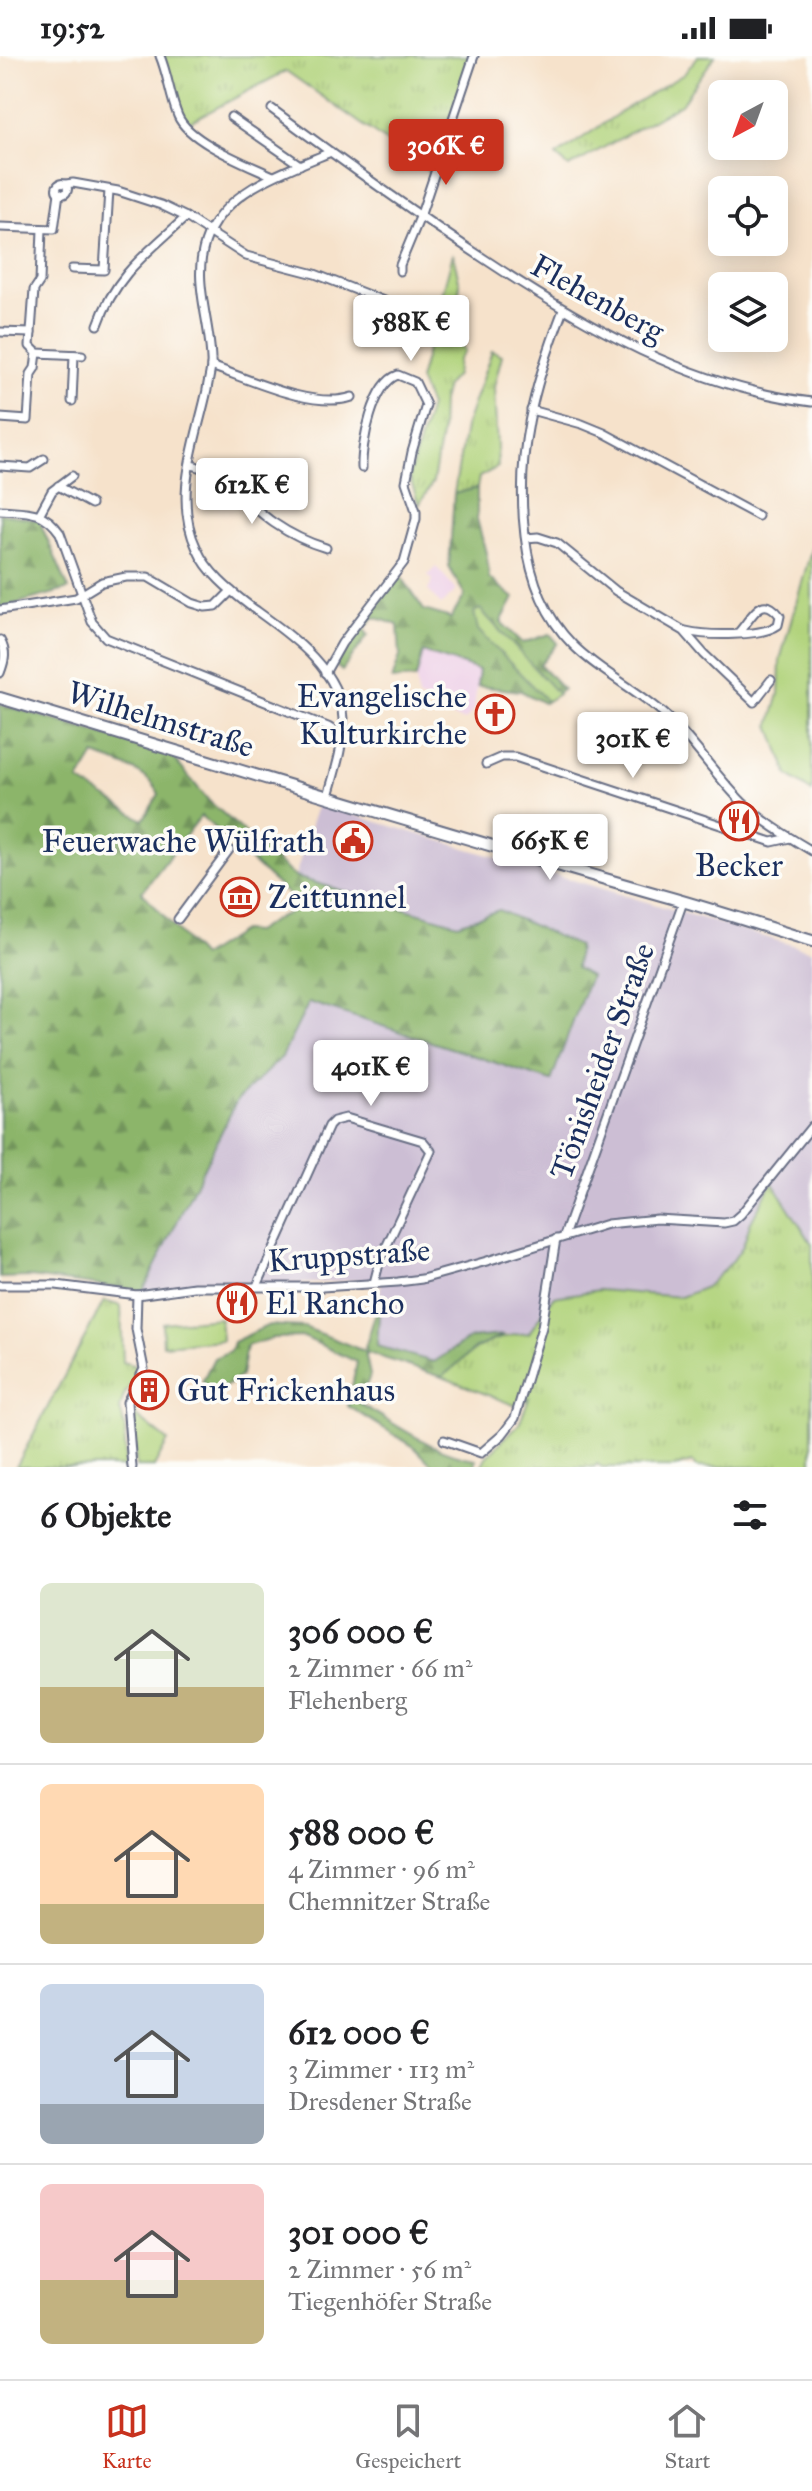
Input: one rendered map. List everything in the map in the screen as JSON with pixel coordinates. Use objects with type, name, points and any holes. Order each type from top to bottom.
[{"type":"main road","name":"Wilhelmstraße","points":[[0,698],[812,941]]},
{"type":"street","points":[[160,56],[184,127],[209,145],[273,176]]},
{"type":"street","points":[[400,271],[474,56]]},
{"type":"street","name":"Flehenberg","points":[[272,109],[420,217],[563,310],[638,351],[723,384],[812,402]]},
{"type":"street","points":[[231,117],[300,165]]},
{"type":"street","points":[[328,796],[343,719],[339,701],[325,673],[291,636],[231,591],[208,567],[197,551],[187,524],[185,488],[211,366],[200,288],[201,264],[208,234],[242,195],[273,176],[331,152]]},
{"type":"street","points":[[0,227],[54,229],[59,193],[66,193],[66,184],[109,190],[161,205],[186,217],[246,256],[315,274],[389,303]]},
{"type":"street","points":[[72,269],[104,270],[109,190]]},
{"type":"street","points":[[98,325],[103,308],[122,278],[186,217]]},
{"type":"street","points":[[42,229],[40,281],[34,290],[30,346],[37,353],[78,355],[72,401]]},
{"type":"street","points":[[563,310],[543,364],[531,410],[521,471],[528,562],[536,588],[547,610],[573,645],[667,716],[744,804],[812,851]]},
{"type":"street","points":[[0,332],[31,333]]},
{"type":"street","points":[[0,418],[28,420],[31,374],[37,353]]},
{"type":"street","points":[[211,366],[306,396],[330,400],[352,397]]},
{"type":"street","points":[[325,673],[342,643],[404,562],[410,548],[416,511],[406,482],[426,405],[415,382],[398,375],[382,389],[363,438],[362,468]]},
{"type":"street","points":[[531,410],[604,433],[758,516]]},
{"type":"street","points":[[0,466],[30,468],[44,459]]},
{"type":"street","points":[[190,465],[213,475],[295,537],[326,548]]},
{"type":"street","points":[[40,513],[52,491],[72,476]]},
{"type":"street","points":[[58,486],[91,504]]},
{"type":"street","points":[[0,510],[40,513],[53,523],[60,533],[92,622],[106,638],[328,727],[341,735]]},
{"type":"street","points":[[526,538],[538,537],[557,543],[616,591],[684,631],[754,702],[771,680]]},
{"type":"street","points":[[0,610],[76,598],[109,581],[148,577],[192,603],[205,607],[216,606],[231,591]]},
{"type":"street","points":[[684,631],[700,634],[770,631],[778,625],[780,616],[773,607],[758,607],[739,632]]},
{"type":"street","points":[[0,640],[6,657],[0,673]]},
{"type":"street","points":[[486,764],[502,757],[515,757],[772,842],[790,838]]},
{"type":"street","points":[[178,919],[229,850]]},
{"type":"street","name":"Tönisheider Straße","points":[[444,1440],[481,1453],[502,1435],[515,1418],[542,1327],[560,1238],[683,902]]},
{"type":"street","points":[[257,1286],[329,1126],[346,1118],[423,1141],[431,1151],[380,1260],[374,1283]]},
{"type":"street","name":"Kruppstraße","points":[[0,1285],[56,1285],[137,1295],[194,1287],[322,1287],[422,1279],[560,1238],[635,1220],[714,1224],[733,1221],[812,1126]]},
{"type":"street","points":[[132,1467],[127,1402],[144,1369],[136,1329],[137,1295]]},
{"type":"shaded area","points":[[436,567],[457,590],[441,605],[428,590],[433,580],[428,575]]},
{"type":"shaded area","points":[[422,652],[479,670],[474,709],[465,721],[445,715],[447,706],[418,698],[416,678]]},
{"type":"shaded area","points":[[317,804],[812,951],[812,1244],[773,1183],[750,1224],[743,1246],[731,1263],[706,1287],[681,1297],[599,1290],[529,1333],[470,1338],[434,1362],[377,1346],[381,1278],[316,1283],[193,1285],[143,1291],[237,1100],[282,1057],[309,1002],[550,1080],[590,977],[500,910],[458,924],[295,877]]},
{"type":"green space","points":[[162,56],[471,56],[434,175],[286,71],[186,124]]},
{"type":"green space","points":[[698,56],[715,56],[681,104],[569,167],[556,156],[684,74]]},
{"type":"green space","points":[[453,254],[460,285],[451,332],[465,351],[458,360],[456,375],[446,386],[433,482],[419,505],[409,476],[430,406],[419,380]]},
{"type":"green space","points":[[492,351],[502,355],[494,386],[498,467],[479,477],[477,488],[454,494],[465,427]]},
{"type":"green space","points":[[477,488],[477,519],[489,578],[514,598],[501,622],[523,643],[550,634],[558,643],[540,665],[563,689],[544,703],[521,691],[477,686],[479,670],[423,652],[416,678],[392,680],[400,656],[398,625],[374,617],[364,629],[368,635],[342,671],[335,665],[355,629],[401,576],[424,610],[451,618],[465,595],[449,567],[454,494]]},
{"type":"green space","points":[[0,513],[39,520],[69,589],[0,608]]},
{"type":"green space","points":[[812,547],[812,792],[788,775],[770,725],[779,694],[780,660]]},
{"type":"green space","points":[[480,609],[558,694],[547,701],[478,630],[474,612]]},
{"type":"green space","points":[[0,704],[170,754],[209,801],[295,877],[458,924],[499,910],[578,946],[576,968],[590,976],[551,1081],[309,1002],[282,1057],[237,1100],[143,1291],[30,1277],[0,1278]],"holes":[[[95,755],[140,773],[154,786],[159,794],[143,820],[79,781]],[[201,816],[299,904],[292,912],[255,932],[242,931],[201,957],[142,892]]]},
{"type":"green space","points":[[772,1182],[812,1244],[812,1467],[697,1467],[692,1462],[675,1467],[602,1467],[597,1464],[594,1467],[481,1467],[486,1457],[519,1424],[529,1398],[516,1406],[442,1377],[481,1346],[529,1333],[553,1297],[599,1290],[681,1297],[706,1287],[731,1263],[743,1246],[750,1224]]},
{"type":"green space","points":[[380,1299],[377,1346],[434,1362],[470,1338],[504,1335],[476,1348],[442,1377],[365,1352],[370,1375],[360,1404],[431,1445],[476,1459],[475,1467],[434,1467],[414,1447],[348,1406],[357,1362],[304,1337],[273,1338],[246,1346],[241,1376],[217,1392],[202,1382],[214,1358],[230,1351],[233,1342],[269,1325],[304,1327],[364,1351]]},
{"type":"green space","points":[[104,1301],[121,1306],[123,1362],[139,1367],[120,1409],[125,1428],[125,1467],[16,1467]]},
{"type":"green space","points":[[220,1318],[222,1340],[163,1345],[162,1323]]},
{"type":"green space","points":[[133,1413],[168,1441],[154,1467],[136,1467]]},
{"type":"place","name":"Evangelische Kulturkirche","points":[[495,714]]},
{"type":"place","name":"Becker","points":[[739,821]]},
{"type":"place","name":"Feuerwache Wülfrath","points":[[353,841]]},
{"type":"place","name":"Zeittunnel","points":[[240,897]]},
{"type":"place","name":"El Rancho","points":[[237,1303]]},
{"type":"place","name":"Gut Frickenhaus","points":[[149,1390]]}]
